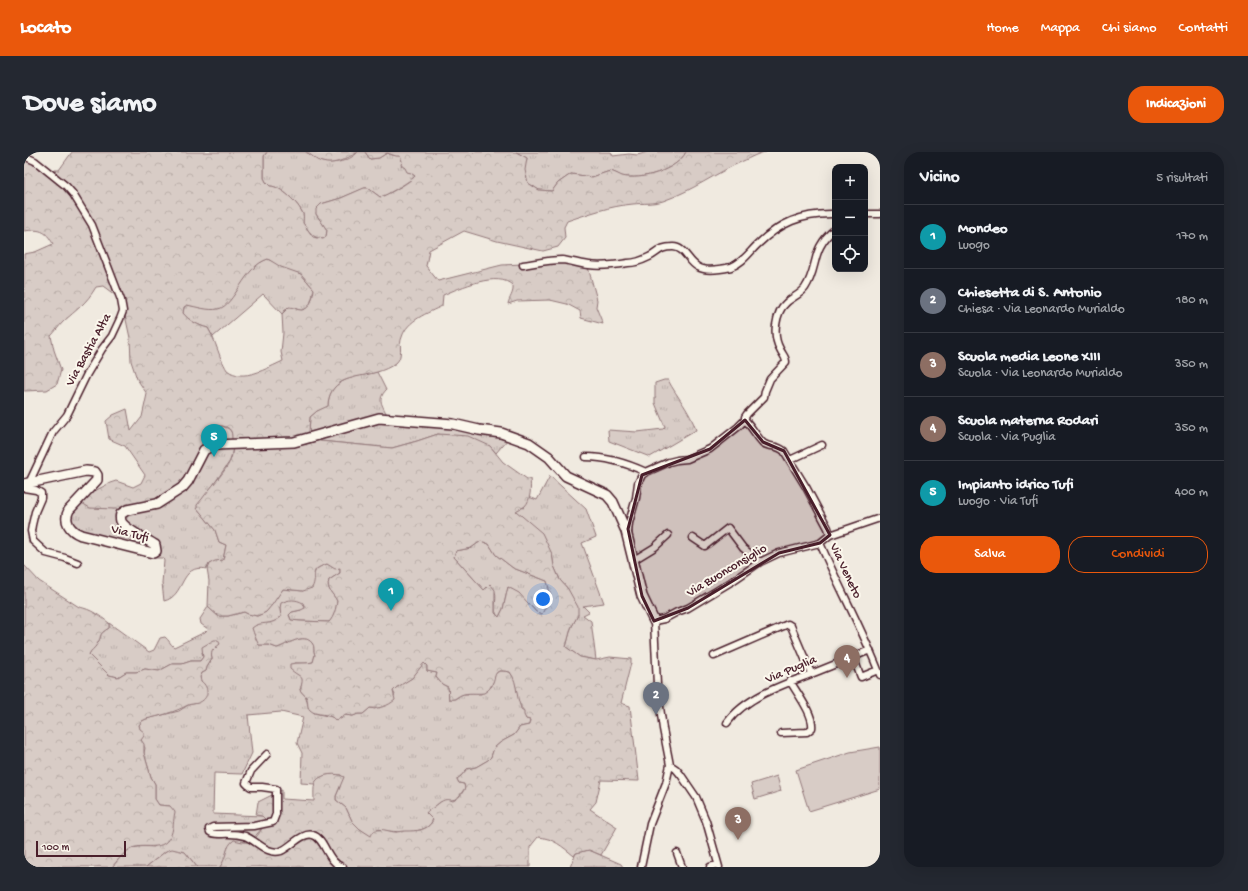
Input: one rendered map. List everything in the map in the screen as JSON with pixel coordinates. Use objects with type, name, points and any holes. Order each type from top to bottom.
[{"type":"street","name":"Via Bastia Alta","points":[[24,156],[35,161],[74,194],[92,225],[121,300],[123,311],[112,336],[86,374],[67,415],[52,432],[26,485]]},
{"type":"street","points":[[523,265],[562,260],[591,266],[609,266],[630,263],[648,258],[660,249],[674,247],[682,250],[698,267],[706,269],[725,268],[735,265],[745,258],[768,235],[787,223],[809,215],[832,214]]},
{"type":"street","points":[[868,214],[880,214]]},
{"type":"street","points":[[641,867],[650,824],[667,779],[670,765],[657,685],[654,621],[642,596],[628,539],[628,529],[636,498],[638,483],[642,475],[646,472],[669,462],[687,460],[710,449],[738,427],[745,420],[747,414],[764,397],[768,384],[773,375],[786,362],[778,347],[776,337],[776,326],[780,311],[784,304],[797,296],[806,286],[818,250],[825,238],[832,232]]},
{"type":"street","name":"Via Tufi","points":[[26,485],[86,471],[95,472],[97,475],[97,480],[67,514],[69,527],[81,535],[152,553],[156,551],[155,546],[121,522],[121,514],[127,510],[157,504],[182,488],[201,459],[204,450],[214,445],[294,442],[380,418],[445,423],[500,433],[529,443],[549,457],[566,476],[606,495],[613,502],[628,539]]},
{"type":"street","points":[[745,420],[755,430],[763,442],[767,445],[781,448],[784,451],[828,528],[830,535]]},
{"type":"street","points":[[790,460],[822,445]]},
{"type":"street","points":[[586,457],[614,460],[646,472]]},
{"type":"street","points":[[26,485],[42,495],[35,512],[32,525],[31,531],[33,541],[46,553],[65,558],[78,564]]},
{"type":"street","name":"Via Buonconsiglio","points":[[654,621],[664,619],[688,608],[732,582],[760,562],[779,553],[820,543],[830,535],[880,518]]},
{"type":"street","points":[[693,538],[705,546],[728,528],[743,548],[760,562]]},
{"type":"street","points":[[633,562],[655,547],[668,535]]},
{"type":"street","name":"Via Veneto","points":[[820,543],[870,650],[879,673]]},
{"type":"street","points":[[714,656],[788,624],[791,626],[811,674]]},
{"type":"street","name":"Via Puglia","points":[[728,723],[735,714],[761,695],[790,681],[870,650]]},
{"type":"street","points":[[852,657],[862,677],[879,673]]},
{"type":"street","points":[[781,733],[807,732],[812,728],[813,723],[808,711],[790,681]]},
{"type":"street","points":[[267,754],[251,771],[246,783],[249,786],[276,789],[276,814],[273,822],[254,826],[213,827],[209,829],[210,832],[213,834],[233,834],[245,836],[267,850],[274,852],[281,851],[305,835],[312,834],[320,840],[332,860],[339,866],[343,867]]},
{"type":"street","points":[[670,765],[682,775],[696,797],[706,821],[709,838],[718,866],[710,867]]},
{"type":"street","points":[[677,853],[682,867]]},
{"type":"highlighted area","points":[[745,420],[763,442],[784,451],[830,535],[820,543],[779,553],[688,608],[654,621],[642,596],[628,529],[642,475],[710,449]]},
{"type":"green space","points":[[72,152],[267,152],[264,156],[264,178],[266,182],[270,186],[284,192],[294,201],[303,214],[303,223],[313,237],[323,239],[326,237],[327,230],[316,214],[316,209],[321,204],[341,198],[364,188],[368,188],[380,197],[399,188],[415,176],[407,172],[401,165],[402,161],[400,156],[387,153],[379,158],[370,159],[365,152],[516,152],[527,158],[525,170],[528,183],[539,190],[552,191],[558,183],[571,174],[592,177],[610,171],[622,176],[639,177],[658,173],[675,164],[686,152],[766,152],[757,154],[674,197],[663,201],[616,207],[567,221],[564,227],[565,238],[558,247],[543,251],[497,241],[464,231],[429,250],[426,266],[438,281],[502,265],[562,262],[588,267],[597,300],[596,307],[603,324],[581,318],[580,311],[567,304],[550,300],[517,301],[508,304],[513,291],[513,286],[507,282],[489,280],[468,285],[443,295],[442,306],[425,314],[408,326],[401,340],[400,357],[396,363],[381,371],[355,377],[339,383],[332,391],[328,406],[317,411],[310,417],[309,432],[320,441],[392,448],[438,434],[468,436],[490,446],[503,462],[527,479],[530,479],[529,497],[527,503],[525,506],[516,511],[542,533],[552,554],[554,566],[560,580],[568,589],[578,607],[578,615],[571,628],[566,647],[580,657],[596,660],[610,657],[631,659],[621,703],[630,706],[639,781],[601,780],[596,802],[590,809],[617,827],[601,855],[589,850],[576,853],[574,856],[553,841],[538,837],[530,847],[530,867],[220,867],[229,845],[234,840],[249,842],[255,839],[260,832],[265,819],[262,816],[256,815],[258,802],[282,790],[282,799],[314,801],[314,788],[316,781],[329,774],[341,775],[344,777],[336,796],[336,800],[346,808],[352,821],[360,829],[371,836],[376,830],[396,832],[425,828],[431,824],[433,820],[426,813],[428,811],[443,801],[453,801],[463,792],[465,788],[464,784],[459,783],[457,779],[467,769],[476,767],[488,760],[491,757],[494,748],[501,742],[514,735],[520,727],[529,725],[530,720],[526,719],[524,711],[519,703],[515,682],[510,672],[497,672],[490,688],[484,693],[466,694],[455,699],[449,699],[448,687],[442,684],[436,677],[437,673],[427,671],[427,666],[424,663],[412,678],[393,691],[395,700],[386,705],[377,708],[370,708],[363,714],[353,716],[344,715],[336,721],[330,716],[310,710],[306,696],[300,690],[302,679],[290,669],[290,664],[313,662],[315,655],[313,644],[309,640],[300,639],[277,648],[269,645],[259,645],[252,628],[259,624],[277,620],[281,617],[281,603],[290,600],[303,603],[305,608],[292,612],[289,615],[291,620],[329,622],[333,615],[337,601],[329,589],[328,583],[329,580],[340,573],[340,568],[335,569],[327,564],[321,566],[314,573],[314,583],[312,588],[303,591],[283,589],[266,612],[257,616],[244,612],[228,616],[218,616],[208,607],[209,581],[207,569],[209,564],[215,561],[223,560],[226,545],[219,542],[215,530],[197,508],[197,505],[221,475],[230,461],[233,445],[231,432],[228,428],[217,426],[205,430],[200,455],[201,459],[166,501],[130,509],[114,509],[90,508],[77,500],[116,481],[133,487],[141,483],[145,475],[125,446],[109,439],[106,421],[113,415],[127,409],[131,431],[142,417],[147,394],[137,379],[131,361],[130,338],[125,315],[125,304],[114,275],[107,271],[119,298],[103,286],[96,287],[85,302],[63,322],[51,336],[61,370],[57,384],[47,390],[24,391],[24,254],[35,252],[53,244],[45,233],[34,230],[24,231],[24,158],[56,175],[55,170],[59,170]],"holes":[[[268,259],[281,267],[301,274],[314,289],[312,299],[307,308],[300,310],[289,307],[282,314],[283,333],[281,352],[283,361],[248,375],[233,374],[226,369],[208,328],[197,324],[188,318],[183,313],[184,307],[187,305],[211,310],[224,306],[230,301],[252,269]],[[481,541],[489,544],[496,555],[513,568],[547,581],[551,596],[542,614],[536,612],[519,593],[508,587],[503,609],[499,617],[495,613],[495,590],[490,584],[484,590],[454,557],[456,551],[471,548]]]},
{"type":"green space","points":[[267,152],[305,152],[317,160],[327,163],[344,161],[358,152],[365,152],[370,159],[379,158],[387,153],[400,156],[405,168],[415,176],[399,188],[380,197],[368,188],[365,188],[321,204],[316,214],[327,230],[326,237],[323,239],[313,236],[309,231],[303,223],[303,214],[301,210],[294,201],[284,192],[270,186],[266,182],[264,178],[264,156]]},
{"type":"green space","points":[[306,152],[358,152],[341,161],[326,163],[321,162]]},
{"type":"green space","points":[[516,152],[611,152],[613,156],[629,154],[637,155],[648,152],[686,152],[675,164],[658,173],[638,177],[621,176],[610,171],[592,177],[571,174],[558,183],[552,191],[539,190],[528,183],[524,170],[527,158]]},
{"type":"green space","points":[[267,259],[301,274],[314,289],[311,302],[307,309],[300,310],[295,308],[285,310],[282,314],[263,294],[213,337],[208,328],[194,322],[183,313],[184,307],[187,305],[212,309],[230,300],[246,276],[256,265]]},
{"type":"green space","points":[[377,372],[386,390],[383,393],[381,402],[387,415],[436,422],[508,439],[496,453],[490,446],[438,434],[392,448],[320,441],[309,432],[310,417],[328,405],[333,389],[338,384],[345,380]]},
{"type":"green space","points":[[668,380],[687,410],[696,430],[650,457],[609,441],[608,430],[637,432],[663,429],[665,427],[655,403],[655,383]]},
{"type":"green space","points":[[210,427],[225,427],[232,433],[233,448],[230,461],[197,508],[215,530],[219,542],[226,545],[223,560],[209,564],[207,569],[198,568],[192,571],[187,575],[176,593],[171,598],[164,601],[162,583],[163,558],[155,558],[74,535],[66,510],[77,500],[114,509],[200,455],[205,430]]},
{"type":"green space","points":[[550,476],[586,509],[596,537],[582,543],[604,603],[583,606],[589,612],[583,615],[591,621],[596,660],[580,657],[566,647],[571,628],[578,615],[568,589],[560,580],[554,566],[552,554],[515,510],[524,507],[529,497],[537,500]]},
{"type":"green space","points":[[481,541],[489,544],[496,555],[513,568],[547,581],[551,596],[542,614],[536,612],[508,587],[503,609],[499,617],[495,611],[495,591],[490,584],[484,590],[454,557],[456,551],[471,548]]},
{"type":"green space","points":[[327,564],[340,568],[340,573],[329,580],[328,583],[329,589],[337,601],[334,615],[329,622],[291,620],[289,615],[292,612],[301,610],[280,608],[281,617],[266,624],[256,625],[254,633],[259,645],[269,645],[277,648],[300,639],[309,640],[313,644],[315,655],[313,662],[295,663],[294,672],[302,677],[303,681],[300,690],[306,697],[308,706],[314,713],[341,719],[344,715],[353,716],[363,714],[370,708],[375,709],[395,695],[393,691],[396,687],[412,678],[424,662],[427,666],[427,671],[437,673],[436,677],[442,684],[448,687],[449,699],[455,699],[462,694],[481,694],[492,686],[494,677],[499,671],[510,672],[515,680],[521,709],[524,711],[526,719],[530,720],[529,725],[520,727],[514,735],[501,742],[494,748],[491,757],[488,760],[476,767],[467,769],[457,779],[459,783],[464,784],[465,788],[457,799],[440,802],[433,808],[433,820],[427,827],[421,830],[406,832],[377,830],[371,837],[352,821],[346,808],[336,800],[340,787],[341,775],[323,776],[315,784],[301,783],[302,753],[297,743],[303,717],[281,712],[248,715],[252,753],[242,774],[214,773],[213,814],[262,816],[265,819],[264,824],[253,839],[248,843],[242,841],[228,847],[225,859],[220,867],[197,867],[185,852],[166,851],[146,867],[112,867],[126,852],[134,848],[154,847],[173,829],[170,806],[159,805],[155,799],[155,784],[151,777],[144,753],[145,748],[141,740],[139,725],[146,719],[179,711],[188,705],[197,703],[204,684],[200,677],[202,673],[206,671],[212,659],[212,650],[217,647],[202,652],[203,657],[200,661],[172,664],[159,671],[145,669],[136,672],[126,672],[118,677],[109,675],[89,655],[102,634],[109,628],[109,623],[149,652],[154,650],[160,638],[165,637],[174,647],[205,632],[208,629],[201,624],[200,619],[208,607],[218,616],[228,616],[244,612],[257,616],[266,612],[283,589],[303,591],[314,579],[314,573],[317,569]]},
{"type":"green space","points":[[24,565],[39,581],[79,607],[99,615],[109,623],[109,628],[102,634],[96,646],[89,655],[109,675],[118,677],[126,672],[136,672],[145,669],[159,671],[172,664],[200,661],[203,657],[202,647],[214,640],[218,640],[220,644],[213,650],[212,659],[206,671],[202,673],[200,677],[207,690],[206,696],[202,701],[167,714],[146,719],[139,725],[140,729],[144,732],[144,736],[141,740],[144,744],[144,753],[151,777],[155,784],[155,799],[159,805],[170,806],[175,812],[170,837],[162,845],[140,846],[130,849],[112,867],[24,867]]},
{"type":"green space","points":[[880,747],[880,789],[809,811],[796,770],[850,752]]},
{"type":"green space","points":[[777,776],[781,791],[755,799],[751,784]]},
{"type":"green space","points":[[172,849],[185,852],[197,867],[146,867],[166,851]]},
{"type":"green space","points":[[589,850],[621,864],[623,867],[570,867],[576,853]]},
{"type":"place","name":"Impianto idrico Tufi","points":[[214,457]]},
{"type":"place","name":"Mondeo","points":[[391,611]]},
{"type":"place","name":"Scuola materna Rodari","points":[[847,678]]},
{"type":"place","name":"Chiesetta di S. Antonio","points":[[656,715]]},
{"type":"place","name":"Scuola media Leone XIII","points":[[738,840]]}]
